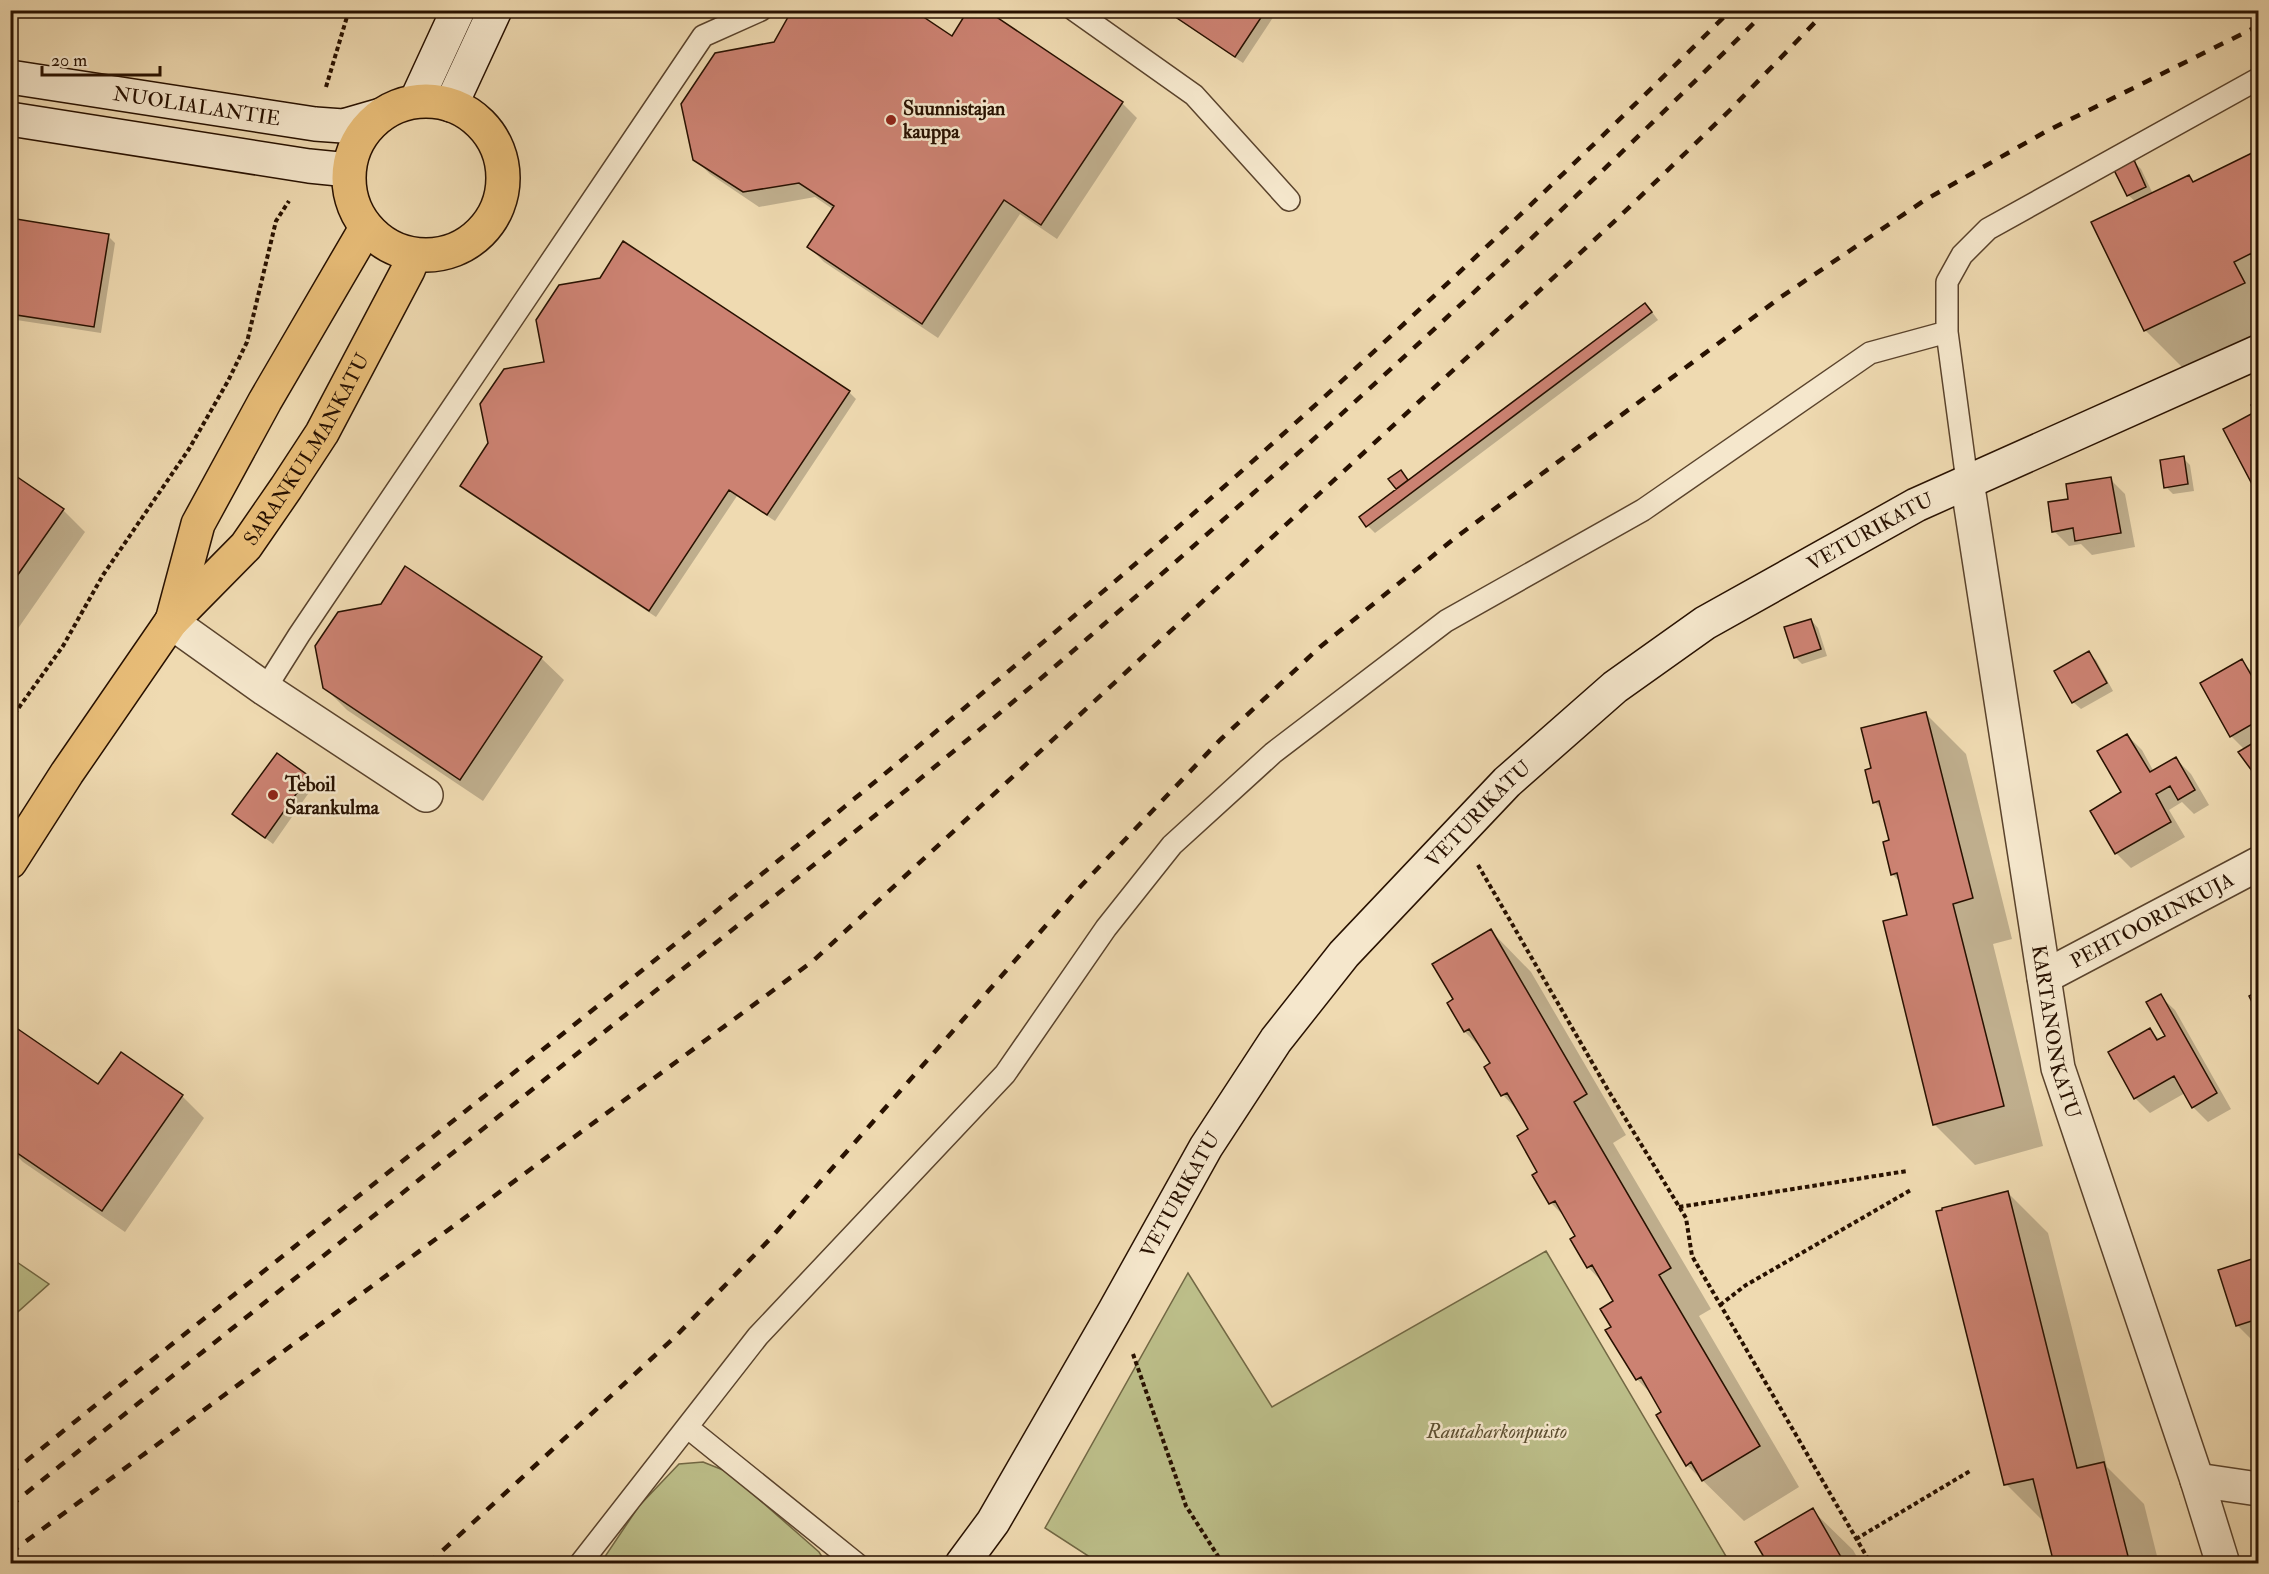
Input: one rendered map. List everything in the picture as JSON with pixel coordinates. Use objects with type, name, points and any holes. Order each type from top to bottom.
[{"type":"main road","points":[[416,101],[434,101],[451,105],[478,121],[488,131],[495,144],[503,171],[500,199],[488,224],[468,243],[442,254],[414,255],[388,245],[366,228],[351,198],[349,165],[360,136],[381,115],[416,101]]},
{"type":"main road","name":"SARANKULMANKATU","points":[[171,622],[198,524],[265,401],[366,228]]},
{"type":"main road","name":"SARANKULMANKATU","points":[[10,862],[67,773],[171,622],[246,546],[286,488],[322,433],[414,255]]},
{"type":"street","points":[[416,101],[458,10]]},
{"type":"street","points":[[451,105],[495,10]]},
{"type":"street","name":"NUOLIALANTIE","points":[[10,77],[315,124],[343,126],[381,115]]},
{"type":"street","points":[[10,119],[309,166],[339,169],[349,165]]},
{"type":"street","name":"VETURIKATU","points":[[962,1563],[993,1522],[1206,1147],[1276,1040],[1344,954],[1507,782],[1615,687],[1706,623],[1916,505],[2259,352]]},
{"type":"street","name":"KARTANONKATU","points":[[1967,481],[2058,1068],[2223,1563]]},
{"type":"street","points":[[171,622],[265,689],[426,795]]},
{"type":"street","name":"PEHTOORINKUJA","points":[[2044,977],[2259,864]]},
{"type":"street","points":[[2197,1480],[2259,1489]]},
{"type":"lane","points":[[265,689],[299,635],[703,36],[761,10]]},
{"type":"lane","points":[[1074,10],[1194,95],[1288,200]]},
{"type":"lane","points":[[1967,481],[1947,332],[1947,282],[1962,255],[1988,229],[2259,79]]},
{"type":"lane","points":[[580,1563],[758,1336],[1005,1074],[1106,928],[1172,845],[1273,753],[1446,621],[1643,510],[1870,353],[1947,332]]},
{"type":"lane","points":[[687,1427],[857,1563]]},
{"type":"path","points":[[315,124],[349,10]]},
{"type":"path","points":[[10,720],[63,646],[103,575],[189,449],[228,381],[247,342],[276,221],[309,166]]},
{"type":"path","points":[[1478,865],[1608,1090],[1686,1218],[1692,1256],[1871,1563]]},
{"type":"path","points":[[1679,1207],[1906,1171]]},
{"type":"path","points":[[1720,1305],[1746,1285],[1911,1190]]},
{"type":"path","points":[[1114,1312],[1129,1342],[1186,1506],[1223,1563]]},
{"type":"path","points":[[1856,1539],[1970,1471]]},
{"type":"path","points":[[2009,1563],[2018,1559]]},
{"type":"green space","name":"Rautaharkonpuisto","points":[[1546,1251],[1730,1563],[1099,1563],[1045,1528],[1188,1273],[1272,1407]]},
{"type":"green space","points":[[11,1258],[49,1284],[11,1318]]},
{"type":"green space","points":[[703,1462],[728,1472],[819,1552],[826,1563],[600,1564],[639,1506],[679,1464]]},
{"type":"building","points":[[792,10],[913,10],[952,36],[968,10],[986,10],[1123,102],[1041,225],[1004,200],[922,324],[807,247],[834,206],[799,183],[743,192],[693,160],[681,104],[715,53],[774,42]]},
{"type":"building","points":[[1165,10],[1266,10],[1235,57]]},
{"type":"building","points":[[2258,150],[2258,266],[2252,253],[2234,262],[2245,283],[2144,331],[2091,222],[2189,175],[2193,182]]},
{"type":"building","points":[[2134,160],[2146,187],[2127,196],[2114,170]]},
{"type":"building","points":[[10,218],[109,234],[94,327],[10,314]]},
{"type":"building","points":[[623,241],[850,391],[767,515],[729,490],[649,611],[460,486],[488,443],[480,404],[504,369],[544,362],[536,320],[559,285],[600,278]]},
{"type":"building","points":[[1645,303],[1652,312],[1366,527],[1359,517]]},
{"type":"building","points":[[2258,401],[2258,483],[2253,486],[2223,429],[2255,412],[2251,405]]},
{"type":"building","points":[[2184,456],[2188,484],[2164,488],[2160,460]]},
{"type":"building","points":[[1401,470],[1408,480],[1396,489],[1388,479]]},
{"type":"building","points":[[10,472],[64,509],[10,586]]},
{"type":"building","points":[[2111,477],[2121,533],[2075,541],[2073,528],[2052,532],[2048,502],[2068,499],[2066,484]]},
{"type":"building","points":[[405,566],[542,657],[460,780],[323,688],[315,646],[338,612],[381,604]]},
{"type":"building","points":[[1811,619],[1821,649],[1794,658],[1784,627]]},
{"type":"building","points":[[2089,651],[2107,683],[2072,703],[2054,671]]},
{"type":"building","points":[[2242,659],[2258,687],[2258,732],[2254,723],[2230,737],[2200,683]]},
{"type":"building","points":[[1926,712],[1973,898],[1953,904],[2004,1106],[1933,1125],[1883,921],[1907,915],[1897,873],[1891,875],[1883,842],[1889,840],[1879,801],[1873,803],[1865,770],[1871,768],[1861,728]]},
{"type":"building","points":[[2127,734],[2150,772],[2176,757],[2195,790],[2178,800],[2170,786],[2156,794],[2171,822],[2115,854],[2090,811],[2121,792],[2097,751]]},
{"type":"building","points":[[2258,740],[2258,773],[2255,775],[2238,752]]},
{"type":"building","points":[[277,753],[309,776],[265,838],[232,814]]},
{"type":"building","points":[[1491,929],[1587,1094],[1574,1102],[1671,1268],[1659,1275],[1760,1446],[1702,1481],[1691,1462],[1686,1466],[1656,1415],[1661,1412],[1641,1377],[1636,1380],[1605,1330],[1611,1327],[1600,1309],[1613,1301],[1592,1265],[1587,1268],[1570,1239],[1575,1236],[1555,1201],[1549,1204],[1532,1175],[1537,1172],[1517,1136],[1528,1129],[1507,1093],[1501,1096],[1484,1067],[1490,1063],[1469,1029],[1464,1032],[1447,1003],[1453,999],[1432,964]]},
{"type":"building","points":[[2258,991],[2258,1014],[2249,996]]},
{"type":"building","points":[[2161,994],[2217,1093],[2192,1108],[2174,1076],[2134,1099],[2108,1052],[2150,1028],[2157,1040],[2165,1036],[2146,1002]]},
{"type":"building","points":[[15,1027],[98,1084],[121,1052],[183,1095],[102,1211],[10,1148],[10,1034]]},
{"type":"building","points":[[2008,1191],[2077,1468],[2104,1462],[2130,1564],[2054,1564],[2033,1479],[2004,1485],[1936,1211]]},
{"type":"building","points":[[2258,1257],[2258,1319],[2236,1326],[2218,1270]]},
{"type":"building","points":[[1813,1508],[1845,1564],[1768,1564],[1755,1542]]},
{"type":"railway","points":[[10,1474],[816,830],[1080,611],[1247,466],[1411,317],[1731,10]]},
{"type":"railway","points":[[10,1506],[824,857],[1048,672],[1273,476],[1440,324],[1767,10]]},
{"type":"railway","points":[[10,1553],[813,961],[1617,219],[1730,110],[1827,10]]},
{"type":"railway","points":[[428,1564],[675,1337],[769,1240],[1078,889],[1220,740],[1320,647],[1455,538],[1781,297],[1925,200],[2045,132],[2258,26]]},
{"type":"place","name":"Suunnistajan kauppa","points":[[891,120]]},
{"type":"place","name":"Teboil Sarankulma","points":[[273,795]]}]
